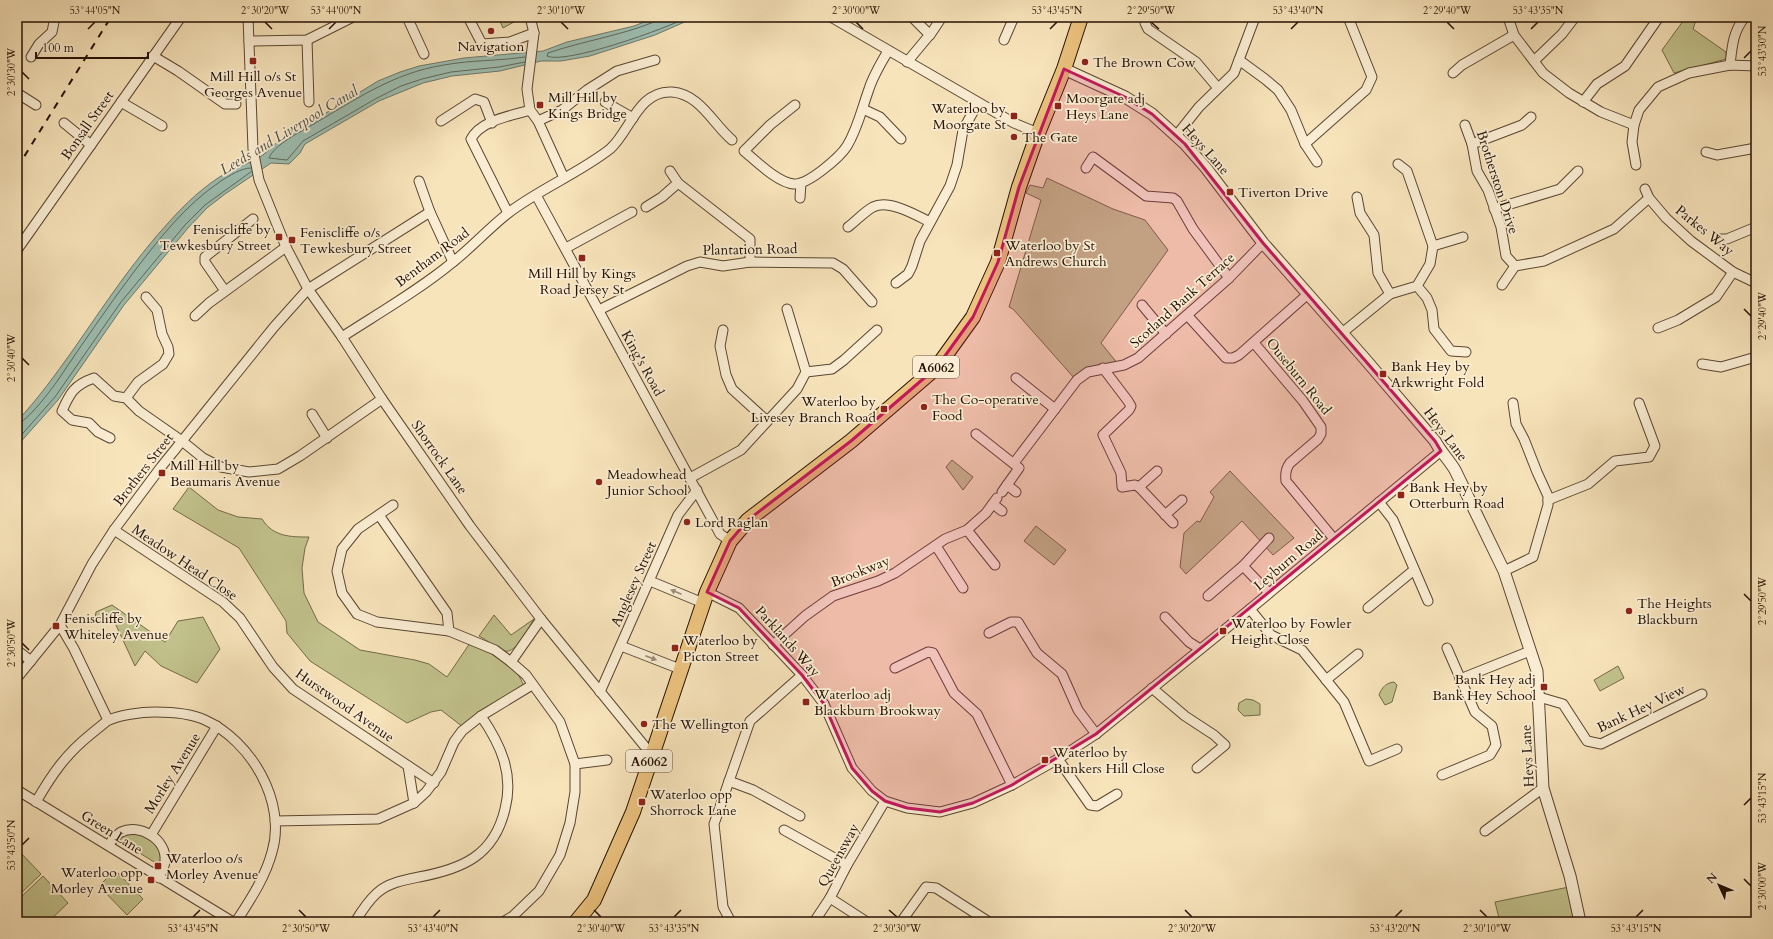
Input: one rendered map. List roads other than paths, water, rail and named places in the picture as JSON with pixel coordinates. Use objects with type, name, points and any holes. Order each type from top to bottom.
[{"type":"main road","name":"A6062","points":[[576,922],[594,900],[633,812],[651,754],[705,598],[730,541],[748,520],[851,441],[942,362],[973,317],[998,262],[1019,186],[1064,69],[1081,17]]},
{"type":"street","points":[[31,57],[39,44],[52,32],[55,17]]},
{"type":"street","name":"Bonsall Street","points":[[17,250],[181,17]]},
{"type":"street","points":[[248,17],[249,41],[307,40],[353,17]]},
{"type":"street","points":[[407,17],[424,54]]},
{"type":"street","points":[[468,17],[482,44],[510,42],[534,33]]},
{"type":"street","points":[[530,17],[534,33],[531,72],[527,89],[530,110],[538,121],[564,178]]},
{"type":"street","points":[[831,17],[978,103],[1014,123],[1038,134]]},
{"type":"street","points":[[912,17],[930,35]]},
{"type":"street","points":[[906,62],[930,35],[942,17]]},
{"type":"street","points":[[1004,40],[1014,17]]},
{"type":"street","points":[[1147,17],[1145,23],[1148,30],[1196,62],[1218,88]]},
{"type":"street","points":[[1176,136],[1199,107],[1234,73],[1251,27],[1257,17]]},
{"type":"street","points":[[1305,144],[1366,90],[1372,78],[1348,17]]},
{"type":"street","points":[[1508,17],[1514,35],[1543,73],[1583,102],[1601,112],[1634,125]]},
{"type":"street","points":[[1534,61],[1562,34],[1574,17]]},
{"type":"street","points":[[1583,102],[1597,84],[1625,66],[1660,17]]},
{"type":"street","points":[[1730,65],[1733,42],[1740,23],[1745,17]]},
{"type":"street","points":[[1453,73],[1462,64],[1514,35]]},
{"type":"street","points":[[307,40],[309,102]]},
{"type":"street","name":"Shorrock Lane","points":[[249,41],[253,149],[259,180],[286,247],[308,289],[470,526],[541,619],[651,754]]},
{"type":"street","points":[[800,198],[801,183],[818,174],[847,147],[863,109],[869,88],[888,51]]},
{"type":"street","points":[[153,56],[178,71],[225,104],[236,104]]},
{"type":"street","points":[[538,121],[562,110],[587,90],[617,71],[655,60]]},
{"type":"street","points":[[1239,60],[1278,90],[1291,110],[1305,144],[1317,162]]},
{"type":"street","points":[[1636,165],[1632,142],[1634,125],[1639,110],[1658,87],[1689,73],[1730,65],[1756,66]]},
{"type":"street","name":"Heys Lane","points":[[1064,69],[1125,97],[1152,114],[1176,136],[1204,166],[1263,244],[1342,333],[1434,441],[1440,452],[1448,458],[1504,571],[1537,671],[1543,788],[1570,876],[1580,922]]},
{"type":"street","name":"Bentham Road","points":[[342,337],[428,281],[453,262],[508,213],[611,148],[645,101],[658,95],[672,92],[685,96],[701,105],[723,133],[769,173],[793,184],[801,183]]},
{"type":"street","points":[[17,93],[36,105]]},
{"type":"street","points":[[441,121],[475,99],[484,102],[492,123]]},
{"type":"street","points":[[121,102],[162,126]]},
{"type":"street","points":[[606,102],[633,118]]},
{"type":"street","points":[[896,283],[908,274],[920,241],[950,186],[957,165],[963,130],[978,103]]},
{"type":"street","points":[[738,146],[770,125],[795,105]]},
{"type":"street","points":[[863,109],[880,117],[901,139]]},
{"type":"street","points":[[508,213],[472,139],[476,132],[499,119],[530,110]]},
{"type":"street","points":[[1472,144],[1522,125],[1531,117]]},
{"type":"street","points":[[64,123],[91,145]]},
{"type":"street","name":"Brotherston Drive","points":[[1465,126],[1472,144],[1477,171],[1488,190],[1501,227],[1506,256],[1515,266]]},
{"type":"street","points":[[1706,152],[1717,155],[1756,148]]},
{"type":"street","points":[[1086,168],[1093,157],[1146,196],[1173,198],[1177,201],[1193,229],[1229,278]]},
{"type":"street","points":[[1342,333],[1390,294],[1418,286],[1430,264],[1433,246],[1407,171],[1398,164]]},
{"type":"street","points":[[670,171],[678,183],[750,239],[750,262]]},
{"type":"street","points":[[1494,209],[1560,189],[1578,171]]},
{"type":"street","points":[[419,181],[430,212],[453,262]]},
{"type":"street","points":[[646,207],[662,197],[678,183]]},
{"type":"street","name":"Parkes Way","points":[[1645,189],[1649,198],[1666,218],[1691,241],[1733,272],[1756,283]]},
{"type":"street","name":"King's Road","points":[[536,195],[720,534],[730,541]]},
{"type":"street","points":[[1357,197],[1360,213],[1374,235],[1378,273],[1390,294]]},
{"type":"street","points":[[1502,285],[1515,266],[1544,261],[1614,229],[1649,198]]},
{"type":"street","points":[[848,227],[874,206],[888,205],[906,210],[930,222]]},
{"type":"street","name":"Brothers Street","points":[[17,678],[60,625],[92,564],[114,530],[182,441],[274,327],[308,289],[430,212]]},
{"type":"street","points":[[566,248],[632,212]]},
{"type":"street","points":[[226,291],[205,262],[205,256],[253,219]]},
{"type":"street","points":[[1718,239],[1727,239],[1756,227]]},
{"type":"street","points":[[1433,246],[1463,237]]},
{"type":"street","name":"Scotland Bank Terrace","points":[[1014,463],[1077,380],[1088,372],[1124,365],[1138,358],[1188,316],[1263,244]]},
{"type":"street","points":[[195,316],[209,302],[286,247]]},
{"type":"street","name":"Plantation Road","points":[[599,310],[687,266],[700,262],[724,266],[750,262],[833,263],[843,269],[872,302]]},
{"type":"street","points":[[1658,328],[1678,320],[1716,297],[1733,272]]},
{"type":"street","points":[[1418,286],[1427,298],[1432,310],[1434,329],[1443,342],[1450,351],[1466,352]]},
{"type":"street","points":[[1188,316],[1226,358],[1233,358],[1254,343],[1308,294]]},
{"type":"street","points":[[126,398],[138,382],[163,364],[169,354],[168,347],[162,334],[157,310],[146,297]]},
{"type":"street","points":[[1142,305],[1166,334]]},
{"type":"street","points":[[690,478],[741,450],[797,389],[806,372],[787,309]]},
{"type":"street","points":[[723,330],[720,346],[726,375],[732,389],[767,421]]},
{"type":"street","points":[[806,372],[832,369],[877,330]]},
{"type":"street","name":"Ouseburn Road","points":[[1254,343],[1303,401],[1322,427],[1321,434],[1318,439],[1287,466],[1285,476],[1286,481],[1334,539]]},
{"type":"street","points":[[1702,364],[1721,367],[1756,357]]},
{"type":"street","points":[[1103,368],[1131,406],[1129,410],[1103,435],[1121,474],[1122,487],[1135,485],[1139,487],[1173,523]]},
{"type":"street","points":[[110,438],[98,432],[89,423],[72,420],[62,411],[68,398],[80,383],[94,378],[114,396],[126,398],[139,411],[204,458],[221,467],[249,472],[278,468],[300,456],[382,399]]},
{"type":"street","points":[[1016,378],[1055,409]]},
{"type":"street","points":[[1504,571],[1533,557],[1543,525],[1548,500],[1548,496],[1524,439],[1516,424],[1513,403]]},
{"type":"street","points":[[1548,500],[1588,484],[1615,461],[1649,457],[1655,446],[1639,404]]},
{"type":"street","points":[[312,414],[327,438]]},
{"type":"street","points":[[976,434],[1014,463]]},
{"type":"street","name":"Leyburn Road","points":[[1152,688],[1440,452]]},
{"type":"street","name":"Brookway","points":[[773,645],[805,616],[828,599],[855,588],[878,581],[895,573],[948,537],[967,530],[1000,495],[1020,469],[1014,463]]},
{"type":"street","points":[[1139,487],[1157,471]]},
{"type":"street","name":"Anglesey Street","points":[[600,692],[678,515],[697,490]]},
{"type":"street","points":[[1002,511],[1000,495],[1016,492]]},
{"type":"street","points":[[1165,515],[1182,500]]},
{"type":"street","points":[[1379,502],[1393,520],[1428,601]]},
{"type":"street","points":[[393,505],[358,529],[342,549],[336,571],[342,593],[357,614],[377,622],[449,631],[495,650],[526,675],[560,722],[575,764],[575,792],[570,823],[560,855],[539,891],[513,916],[503,922]]},
{"type":"street","points":[[379,515],[447,613],[449,631]]},
{"type":"street","name":"Meadow Head Close","points":[[114,530],[223,602],[240,618]]},
{"type":"street","points":[[967,530],[995,564]]},
{"type":"street","points":[[1208,596],[1243,566],[1269,538]]},
{"type":"street","points":[[936,546],[963,588]]},
{"type":"street","points":[[1243,566],[1269,593]]},
{"type":"street","points":[[1368,608],[1414,570]]},
{"type":"street","name":"Parklands Way","points":[[650,580],[739,608],[802,675],[824,704],[852,768],[872,791],[885,801],[907,808],[940,812],[973,803],[1012,785],[1096,734],[1152,688]]},
{"type":"street","points":[[1250,609],[1271,635],[1302,650],[1344,702],[1369,761],[1397,750]]},
{"type":"street","points":[[1165,616],[1189,642],[1200,649]]},
{"type":"street","name":"Hurstwood Avenue","points":[[240,618],[273,667],[293,689],[434,782]]},
{"type":"street","points":[[511,662],[541,619]]},
{"type":"street","points":[[988,633],[1011,622],[1018,622],[1037,653],[1062,674],[1078,710],[1096,734]]},
{"type":"street","points":[[60,625],[74,649],[108,720]]},
{"type":"street","points":[[621,646],[680,669]]},
{"type":"street","points":[[1442,775],[1490,755],[1496,745],[1492,726],[1474,712],[1448,648]]},
{"type":"street","points":[[17,650],[31,661]]},
{"type":"street","points":[[1460,680],[1530,651]]},
{"type":"street","points":[[895,668],[925,654],[933,653],[954,693],[977,714],[1012,785]]},
{"type":"street","points":[[1326,680],[1358,654]]},
{"type":"street","points":[[731,922],[723,906],[714,824],[750,721],[802,675]]},
{"type":"street","points":[[276,821],[378,819],[414,803],[426,792],[441,772],[454,742],[468,725],[532,685]]},
{"type":"street","points":[[1152,688],[1185,716],[1214,735],[1225,745],[1197,768]]},
{"type":"street","name":"Bank Hey View","points":[[1539,697],[1563,704],[1587,741],[1601,744],[1702,694]]},
{"type":"street","points":[[36,802],[52,774],[64,758],[108,720],[143,712],[173,712],[204,719],[217,726],[233,736],[251,760],[267,786],[276,821],[272,852],[259,886],[235,922]]},
{"type":"street","points":[[355,922],[377,892],[398,882],[446,872],[475,858],[492,841],[503,820],[509,796],[508,770],[491,730],[481,716]]},
{"type":"street","name":"Morley Avenue","points":[[150,835],[217,726]]},
{"type":"street","points":[[1058,758],[1090,805],[1097,806],[1116,794]]},
{"type":"street","points":[[575,764],[607,760]]},
{"type":"street","points":[[408,766],[414,803]]},
{"type":"street","points":[[729,781],[753,790],[800,816]]},
{"type":"street","points":[[1485,831],[1543,788]]},
{"type":"street","name":"Green Lane","points":[[17,790],[159,878],[235,922]]},
{"type":"street","name":"Queensway","points":[[814,922],[830,898],[847,865],[885,801]]},
{"type":"street","points":[[108,845],[121,832],[128,830],[135,829],[150,835],[160,843],[165,853],[166,861],[159,878]]},
{"type":"street","points":[[784,830],[847,865]]},
{"type":"street","points":[[901,922],[926,887],[936,888],[989,922]]},
{"type":"street","points":[[830,898],[867,922]]},
{"type":"water","points":[[657,17],[696,17],[655,35],[590,56],[561,61],[541,61],[500,71],[452,76],[423,83],[379,101],[305,144],[300,153],[289,164],[271,163],[207,208],[188,228],[124,305],[58,400],[17,446],[17,421],[53,378],[131,268],[182,208],[218,178],[257,159],[272,146],[378,81],[400,72],[419,66],[464,58],[543,51],[567,42],[634,26]]},
{"type":"railway","points":[[17,168],[111,17]]},
{"type":"place","name":"Navigation","points":[[491,31]]},
{"type":"place","name":"Mill Hill o/s St Georges Avenue","points":[[253,61]]},
{"type":"place","name":"The Brown Cow","points":[[1085,62]]},
{"type":"place","name":"Mill Hill by Kings Bridge","points":[[540,105]]},
{"type":"place","name":"Moorgate adj Heys Lane","points":[[1058,106]]},
{"type":"place","name":"Waterloo by Moorgate St","points":[[1014,116]]},
{"type":"place","name":"The Gate","points":[[1014,137]]},
{"type":"place","name":"Tiverton Drive","points":[[1230,192]]},
{"type":"place","name":"Feniscliffe by Tewkesbury Street","points":[[279,237]]},
{"type":"place","name":"Feniscliffe o/s Tewkesbury Street","points":[[292,240]]},
{"type":"place","name":"Waterloo by St Andrews Church","points":[[997,253]]},
{"type":"place","name":"Mill Hill by Kings Road Jersey St","points":[[582,258]]},
{"type":"place","name":"Bank Hey by Arkwright Fold","points":[[1383,374]]},
{"type":"place","name":"The Co-operative Food","points":[[924,407]]},
{"type":"place","name":"Waterloo by Livesey Branch Road","points":[[884,409]]},
{"type":"place","name":"Mill Hill by Beaumaris Avenue","points":[[162,473]]},
{"type":"place","name":"Meadowhead Junior School","points":[[599,482]]},
{"type":"place","name":"Bank Hey by Otterburn Road","points":[[1401,495]]},
{"type":"place","name":"Lord Raglan","points":[[687,522]]},
{"type":"place","name":"The Heights Blackburn","points":[[1629,611]]},
{"type":"place","name":"Feniscliffe by Whiteley Avenue","points":[[56,626]]},
{"type":"place","name":"Waterloo by Fowler Height Close","points":[[1223,631]]},
{"type":"place","name":"Waterloo by Picton Street","points":[[675,648]]},
{"type":"place","name":"Bank Hey adj Bank Hey School","points":[[1544,687]]},
{"type":"place","name":"Waterloo adj Blackburn Brookway","points":[[806,702]]},
{"type":"place","name":"The Wellington","points":[[644,724]]},
{"type":"place","name":"Waterloo by Bunkers Hill Close","points":[[1045,760]]},
{"type":"place","name":"Waterloo opp Shorrock Lane","points":[[642,802]]},
{"type":"place","name":"Waterloo o/s Morley Avenue","points":[[158,866]]},
{"type":"place","name":"Waterloo opp Morley Avenue","points":[[151,880]]},
{"type":"water label","name":"Leeds and Liverpool Canal","points":[[289,130]]}]
